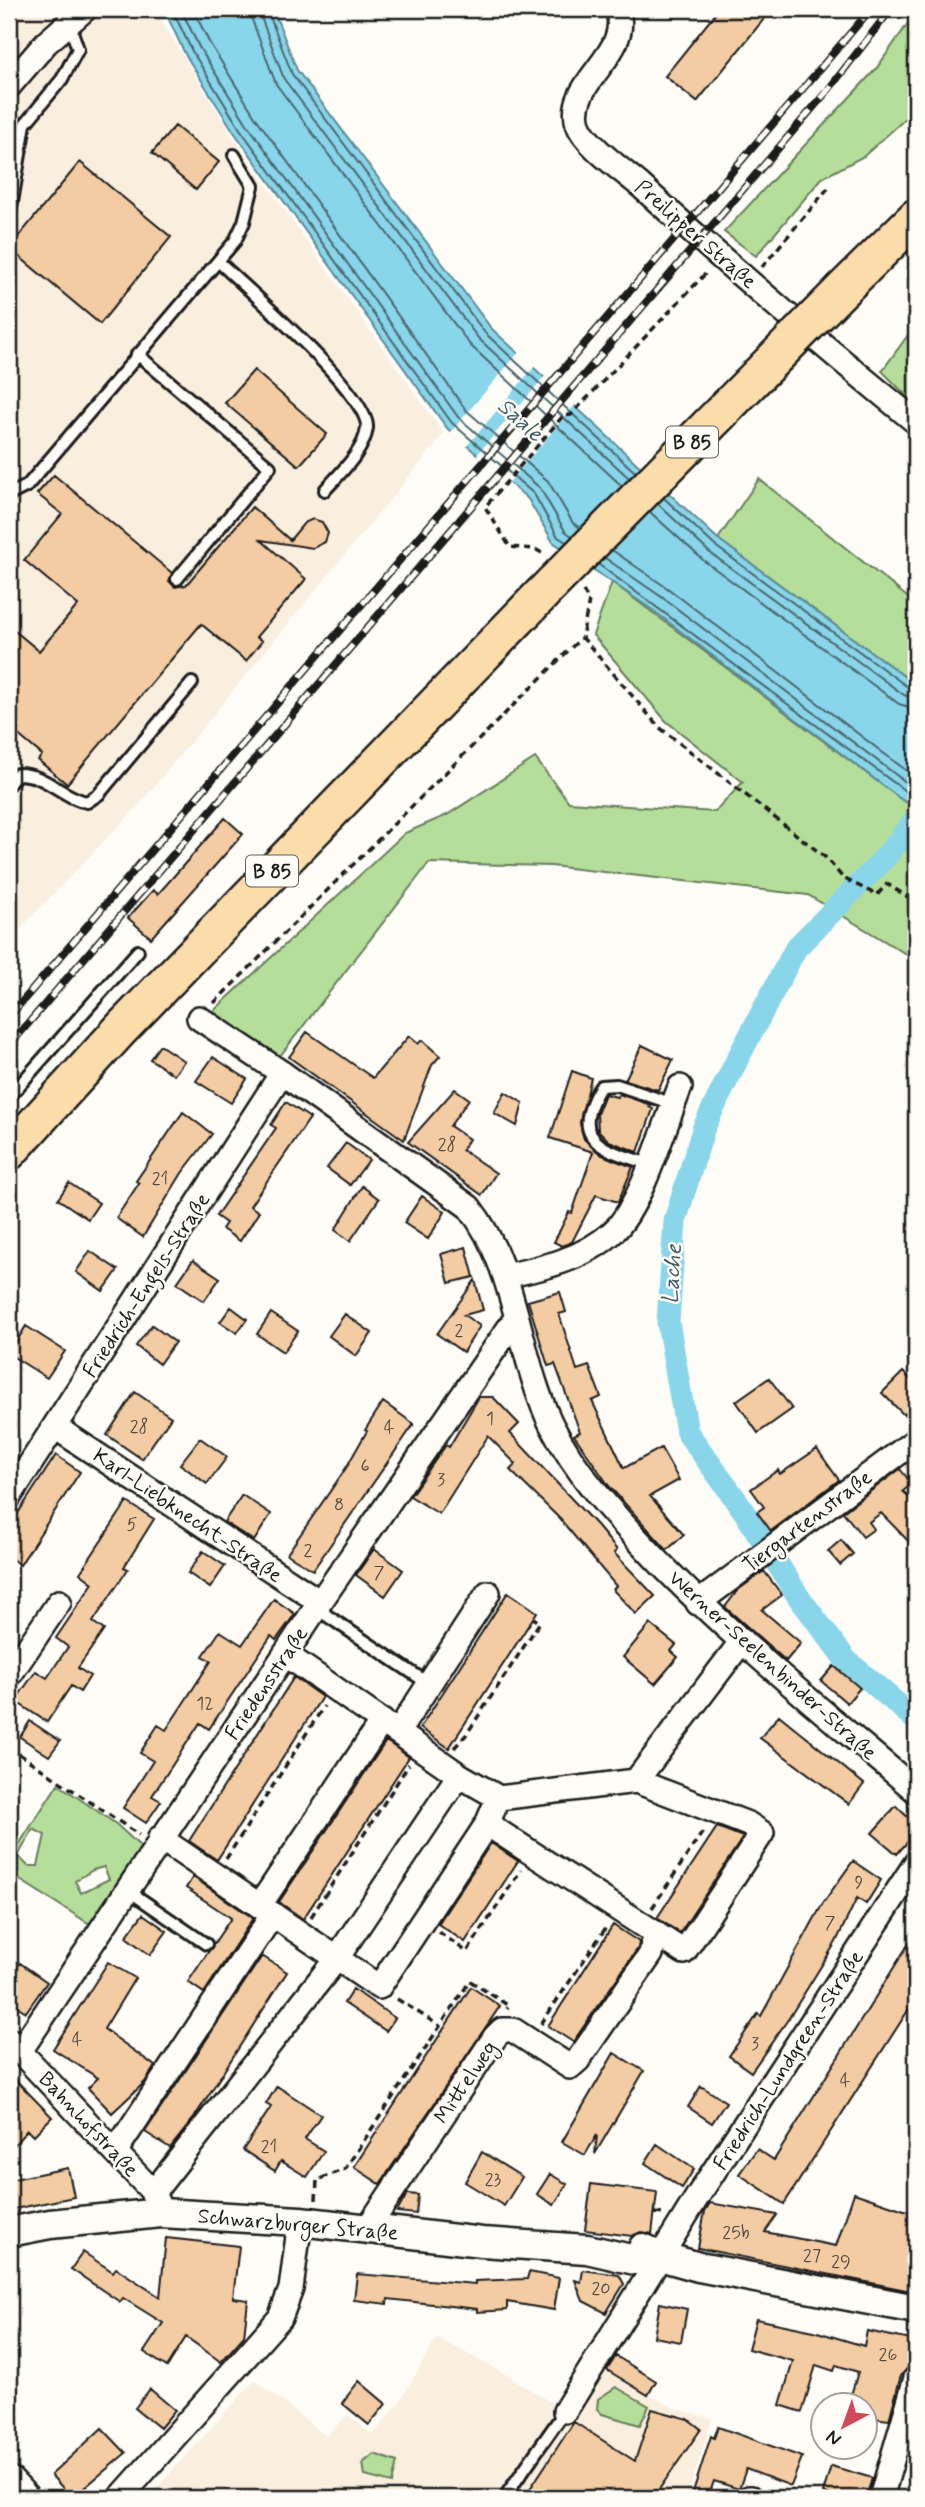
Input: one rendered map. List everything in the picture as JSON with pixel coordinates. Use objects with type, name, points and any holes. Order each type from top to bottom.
[{"type":"main road","name":"B 85","points":[[9,1152],[159,989],[541,595],[916,218]]},
{"type":"street","name":"Preilipper Straße","points":[[617,9],[620,18],[619,34],[580,96],[576,109],[578,125],[604,155],[720,258],[916,422]]},
{"type":"street","points":[[9,86],[46,43],[77,16]]},
{"type":"street","name":"Werner-Seelenbinder-Straße","points":[[199,1018],[282,1073],[469,1207],[488,1231],[506,1276],[516,1318],[551,1423],[597,1498],[698,1603],[916,1791]]},
{"type":"street","name":"Friedrich-Engels-Straße","points":[[9,1497],[282,1073]]},
{"type":"street","points":[[506,1276],[572,1258],[613,1232],[633,1204],[676,1095]]},
{"type":"street","name":"Friedensstraße","points":[[14,2045],[126,1889],[516,1318]]},
{"type":"street","name":"Karl-Liebknecht-Straße","points":[[55,1427],[320,1602]]},
{"type":"street","name":"Tiergartenstraße","points":[[698,1603],[916,1440]]},
{"type":"street","points":[[115,2152],[266,1909],[390,1727],[429,1684],[488,1594]]},
{"type":"street","points":[[9,1676],[59,1602]]},
{"type":"street","points":[[636,1781],[742,1641]]},
{"type":"street","points":[[285,1654],[459,1775],[499,1797],[636,1781],[762,1833],[684,1952],[487,1824]]},
{"type":"street","points":[[157,2203],[337,1958],[459,1775]]},
{"type":"street","points":[[158,1842],[215,1875],[379,1987],[487,1824],[499,1797]]},
{"type":"street","name":"Friedrich-Lundgreen-Straße","points":[[565,2411],[660,2256],[916,1863]]},
{"type":"street","name":"Mittelweg","points":[[367,2229],[502,2030],[513,2030],[570,2067],[578,2060],[651,1954],[648,1929]]},
{"type":"street","name":"Bahnhofstraße","points":[[14,2045],[115,2152],[157,2203]]},
{"type":"street","name":"Schwarzburger Straße","points":[[9,2232],[157,2203],[482,2242],[587,2249],[635,2260],[660,2256],[916,2309]]},
{"type":"street","points":[[120,2498],[280,2318],[291,2289],[307,2222]]},
{"type":"street","points":[[881,2498],[916,2378]]},
{"type":"street","points":[[9,2481],[26,2498]]},
{"type":"lane","points":[[9,220],[25,124],[62,79],[78,50],[77,16]]},
{"type":"lane","points":[[9,495],[27,486],[235,241],[244,222],[253,186],[234,155]]},
{"type":"lane","points":[[218,261],[328,367],[357,400],[367,426],[361,447],[325,490]]},
{"type":"lane","points":[[137,354],[270,467],[177,579]]},
{"type":"lane","points":[[9,784],[17,774],[28,773],[75,800],[87,802],[99,794],[192,682]]},
{"type":"lane","points":[[9,1097],[138,951]]},
{"type":"lane","points":[[649,1164],[604,1147],[593,1140],[586,1124],[594,1095],[601,1086],[617,1085],[676,1095]]},
{"type":"lane","points":[[320,1602],[326,1615],[429,1684]]},
{"type":"lane","points":[[126,1889],[206,1944]]},
{"type":"lane","points":[[504,2498],[565,2411]]},
{"type":"path","points":[[560,9],[594,9]]},
{"type":"path","points":[[750,282],[829,187]]},
{"type":"path","points":[[545,555],[536,549],[510,547],[485,507],[563,416],[571,415],[720,258]]},
{"type":"path","points":[[199,1018],[582,637],[589,600],[578,583]]},
{"type":"path","points":[[582,637],[659,727],[825,857],[843,878],[877,895],[887,884],[916,902]]},
{"type":"path","points":[[440,1762],[466,1735],[540,1622],[533,1618]]},
{"type":"path","points":[[215,1875],[335,1689]]},
{"type":"path","points":[[9,1746],[158,1842]]},
{"type":"path","points":[[301,1933],[420,1748]]},
{"type":"path","points":[[648,1929],[716,1812]]},
{"type":"path","points":[[423,1921],[467,1952],[532,1854]]},
{"type":"path","points":[[529,2041],[618,1909]]},
{"type":"path","points":[[307,2222],[317,2180],[345,2169],[470,1981],[509,2006],[500,2020],[502,2030]]},
{"type":"path","points":[[379,1987],[440,2026]]},
{"type":"shaded area","points":[[9,9],[154,9],[236,142],[444,434],[139,805],[9,940]]},
{"type":"shaded area","points":[[437,2338],[500,2371],[574,2417],[605,2368],[671,2407],[712,2419],[687,2498],[148,2498],[255,2380],[326,2436],[348,2415],[373,2435],[399,2403]]},
{"type":"green space","points":[[916,12],[916,109],[864,156],[822,178],[756,256],[724,232],[876,69]]},
{"type":"green space","points":[[916,324],[916,405],[882,371]]},
{"type":"green space","points":[[759,479],[916,604],[916,685],[718,539]]},
{"type":"green space","points":[[612,582],[902,800],[916,807],[916,960],[808,895],[551,866],[429,863],[277,1060],[206,1018],[405,833],[447,815],[535,758],[569,802],[715,812],[743,782],[666,721],[593,635]]},
{"type":"green space","points":[[58,1784],[116,1824],[141,1847],[93,1926],[9,1873],[9,1860]],"holes":[[[33,1829],[45,1835],[38,1866],[28,1866],[18,1856]],[[104,1867],[109,1879],[81,1893],[75,1881]]]},
{"type":"green space","points":[[616,2387],[649,2406],[640,2425],[602,2414],[597,2409],[598,2399]]},
{"type":"green space","points":[[374,2454],[397,2462],[392,2483],[365,2476],[363,2463]]},
{"type":"water","name":"Saale","points":[[164,9],[273,9],[297,70],[491,328],[718,539],[916,685],[916,807],[902,800],[654,611],[553,542],[528,499],[447,428],[234,132],[185,54]]},
{"type":"pier","points":[[520,351],[536,365],[465,448],[449,434]]},
{"type":"pier","points":[[546,375],[577,403],[507,485],[475,457]]},
{"type":"building","points":[[719,9],[772,9],[697,102],[665,76]]},
{"type":"building","points":[[175,126],[219,162],[196,190],[152,153]]},
{"type":"building","points":[[80,162],[171,237],[100,324],[9,248]]},
{"type":"building","points":[[254,370],[327,434],[299,466],[225,403]]},
{"type":"building","points":[[54,475],[172,573],[169,581],[175,587],[186,585],[252,507],[290,540],[304,523],[313,519],[322,522],[328,533],[325,542],[313,548],[261,540],[306,579],[256,637],[262,641],[246,661],[201,624],[67,784],[38,760],[42,755],[9,727],[9,626],[39,651],[78,605],[24,560],[62,514],[37,494]]},
{"type":"building","points":[[225,818],[243,834],[151,938],[128,918],[153,890],[158,894]]},
{"type":"building","points":[[307,1032],[373,1078],[409,1036],[418,1044],[422,1040],[440,1056],[432,1065],[404,1140],[289,1057]]},
{"type":"building","points":[[160,1045],[184,1061],[174,1075],[150,1059]]},
{"type":"building","points":[[642,1045],[673,1060],[658,1090],[625,1080]]},
{"type":"building","points":[[213,1057],[247,1079],[231,1103],[196,1081]]},
{"type":"building","points":[[572,1071],[591,1078],[580,1123],[584,1139],[602,1155],[633,1167],[618,1202],[596,1195],[572,1242],[562,1246],[554,1242],[569,1212],[572,1213],[593,1152],[550,1138]]},
{"type":"building","points":[[455,1089],[469,1099],[450,1126],[469,1139],[462,1150],[496,1173],[482,1195],[408,1142]]},
{"type":"building","points":[[505,1092],[523,1103],[517,1126],[494,1113]]},
{"type":"building","points":[[605,1094],[617,1097],[619,1094],[651,1105],[649,1107],[653,1109],[638,1152],[609,1141],[598,1130],[597,1114]]},
{"type":"building","points":[[286,1102],[310,1118],[250,1206],[259,1212],[240,1241],[222,1229],[226,1223],[216,1216],[276,1128],[271,1125]]},
{"type":"building","points":[[183,1112],[212,1134],[182,1173],[143,1237],[116,1218],[139,1183],[136,1181]]},
{"type":"building","points":[[346,1143],[369,1160],[350,1185],[327,1168]]},
{"type":"building","points":[[69,1183],[99,1203],[88,1219],[58,1199]]},
{"type":"building","points":[[362,1186],[379,1199],[350,1241],[335,1230]]},
{"type":"building","points":[[422,1196],[445,1212],[428,1239],[404,1223]]},
{"type":"building","points":[[466,1247],[474,1277],[449,1283],[441,1254]]},
{"type":"building","points":[[90,1251],[118,1270],[103,1291],[76,1272]]},
{"type":"building","points":[[193,1260],[220,1278],[204,1301],[177,1283]]},
{"type":"building","points":[[475,1280],[483,1310],[464,1315],[480,1326],[463,1352],[437,1334]]},
{"type":"building","points":[[560,1292],[566,1312],[559,1314],[577,1370],[589,1366],[601,1397],[592,1401],[624,1468],[661,1448],[679,1480],[650,1496],[684,1535],[667,1550],[609,1486],[574,1435],[580,1432],[555,1364],[548,1366],[528,1301]]},
{"type":"building","points":[[231,1307],[247,1319],[237,1333],[220,1322]]},
{"type":"building","points":[[271,1313],[298,1331],[283,1352],[257,1334]]},
{"type":"building","points":[[345,1314],[372,1333],[356,1356],[329,1336]]},
{"type":"building","points":[[152,1325],[175,1342],[159,1364],[136,1346]]},
{"type":"building","points":[[26,1326],[65,1351],[47,1378],[9,1354]]},
{"type":"building","points":[[903,1372],[916,1385],[916,1402],[904,1415],[882,1393]]},
{"type":"building","points":[[769,1378],[792,1409],[758,1433],[736,1401]]},
{"type":"building","points":[[135,1392],[171,1417],[142,1459],[107,1435]]},
{"type":"building","points":[[479,1397],[493,1397],[519,1424],[510,1433],[598,1527],[617,1550],[614,1553],[655,1596],[636,1614],[613,1590],[616,1586],[560,1519],[510,1470],[516,1464],[488,1436],[439,1514],[410,1496],[446,1445],[449,1447]]},
{"type":"building","points":[[383,1402],[414,1424],[313,1570],[287,1554],[346,1468]]},
{"type":"building","points":[[200,1438],[227,1457],[207,1484],[180,1464]]},
{"type":"building","points":[[817,1449],[839,1480],[771,1531],[757,1512],[764,1507],[751,1489],[778,1470],[780,1474]]},
{"type":"building","points":[[56,1455],[80,1472],[20,1565],[9,1557],[9,1527]]},
{"type":"building","points":[[900,1469],[912,1484],[903,1491],[916,1505],[916,1549],[881,1513],[869,1522],[874,1529],[863,1537],[843,1512]]},
{"type":"building","points":[[242,1495],[271,1514],[254,1541],[224,1522]]},
{"type":"building","points":[[127,1502],[154,1519],[124,1567],[128,1569],[93,1622],[104,1630],[78,1668],[90,1676],[80,1692],[71,1686],[47,1722],[15,1701],[36,1671],[47,1678],[68,1647],[56,1638],[93,1583],[80,1573]]},
{"type":"building","points":[[841,1540],[853,1554],[840,1565],[828,1551]]},
{"type":"building","points":[[374,1549],[403,1570],[385,1596],[356,1575]]},
{"type":"building","points":[[203,1551],[225,1566],[210,1588],[188,1573]]},
{"type":"building","points":[[764,1571],[782,1595],[762,1610],[801,1643],[786,1661],[725,1607],[738,1590]]},
{"type":"building","points":[[508,1592],[537,1612],[449,1748],[420,1728]]},
{"type":"building","points":[[274,1599],[295,1614],[276,1640],[271,1636],[209,1729],[200,1723],[152,1796],[161,1801],[146,1823],[123,1808],[153,1761],[140,1753],[158,1725],[166,1730],[211,1661],[203,1656],[220,1631],[242,1645]]},
{"type":"building","points":[[650,1624],[676,1645],[671,1651],[678,1657],[655,1684],[623,1657]]},
{"type":"building","points":[[834,1666],[860,1688],[847,1703],[821,1681]]},
{"type":"building","points":[[294,1677],[322,1697],[217,1860],[189,1841]]},
{"type":"building","points":[[779,1715],[864,1784],[849,1804],[760,1738]]},
{"type":"building","points":[[30,1721],[60,1741],[49,1756],[20,1737]]},
{"type":"building","points":[[386,1741],[409,1757],[303,1919],[279,1902]]},
{"type":"building","points":[[896,1806],[916,1825],[916,1832],[897,1854],[872,1833]]},
{"type":"building","points":[[717,1827],[743,1837],[680,1933],[657,1918]]},
{"type":"building","points":[[491,1843],[518,1861],[465,1942],[438,1924]]},
{"type":"building","points":[[853,1861],[881,1880],[866,1904],[857,1898],[836,1942],[789,2018],[751,2072],[729,2056],[758,2014],[761,2016],[823,1903]]},
{"type":"building","points":[[193,1877],[253,1918],[204,1993],[188,1982],[231,1918],[186,1888]]},
{"type":"building","points":[[143,1914],[167,1931],[150,1955],[126,1937]]},
{"type":"building","points":[[613,1925],[639,1942],[638,1948],[573,2042],[548,2026]]},
{"type":"building","points":[[916,1932],[916,1998],[784,2204],[739,2174],[757,2149],[774,2160]]},
{"type":"building","points":[[262,1956],[287,1972],[194,2118],[170,2148],[145,2132]]},
{"type":"building","points":[[108,1962],[135,1978],[104,2029],[155,2066],[145,2082],[112,2113],[88,2088],[98,2078],[53,2049]]},
{"type":"building","points":[[20,1963],[47,1982],[26,2012],[9,2001],[9,1980]]},
{"type":"building","points":[[471,1987],[500,2006],[380,2184],[354,2167]]},
{"type":"building","points":[[353,1989],[395,2018],[386,2031],[344,2003]]},
{"type":"building","points":[[614,2053],[644,2071],[595,2154],[597,2135],[585,2155],[562,2142]]},
{"type":"building","points":[[9,2073],[52,2117],[33,2136],[27,2130],[9,2151]]},
{"type":"building","points":[[277,2086],[321,2115],[305,2139],[324,2151],[307,2177],[281,2161],[275,2171],[243,2150],[271,2107],[266,2104]]},
{"type":"building","points":[[701,2086],[726,2102],[712,2123],[688,2107]]},
{"type":"building","points":[[657,2144],[694,2169],[682,2188],[645,2163]]},
{"type":"building","points":[[482,2152],[522,2177],[504,2206],[465,2182]]},
{"type":"building","points":[[68,2168],[74,2197],[9,2210],[9,2180]]},
{"type":"building","points":[[550,2174],[567,2184],[554,2205],[537,2194]]},
{"type":"building","points":[[591,2184],[657,2192],[652,2234],[641,2232],[632,2236],[585,2230]]},
{"type":"building","points":[[854,2193],[916,2214],[916,2292],[698,2248],[705,2211],[710,2203],[777,2215],[765,2232],[836,2246]]},
{"type":"building","points":[[407,2194],[418,2195],[416,2214],[397,2212]]},
{"type":"building","points":[[166,2238],[239,2246],[233,2298],[248,2300],[244,2336],[221,2362],[186,2337],[167,2367],[144,2352],[163,2323],[123,2298],[120,2302],[71,2269],[83,2252],[113,2272],[116,2268],[160,2297]]},
{"type":"building","points":[[583,2270],[619,2275],[624,2284],[606,2313],[583,2301],[575,2280],[581,2282]]},
{"type":"building","points":[[529,2272],[559,2278],[554,2310],[507,2302],[507,2310],[477,2312],[477,2309],[388,2299],[387,2304],[354,2300],[357,2274],[475,2284],[475,2281],[527,2279]]},
{"type":"building","points":[[660,2303],[687,2309],[681,2342],[654,2337]]},
{"type":"building","points":[[756,2319],[814,2331],[864,2346],[867,2331],[916,2341],[912,2365],[901,2375],[889,2420],[880,2419],[880,2392],[852,2392],[858,2372],[836,2365],[834,2371],[816,2365],[802,2412],[780,2405],[793,2361],[748,2349]]},
{"type":"building","points":[[616,2356],[656,2381],[648,2395],[607,2370]]},
{"type":"building","points":[[359,2381],[386,2404],[369,2425],[342,2403]]},
{"type":"building","points":[[150,2389],[175,2410],[160,2428],[135,2408]]},
{"type":"building","points":[[652,2409],[688,2419],[701,2429],[653,2498],[524,2498],[574,2422],[635,2461]]},
{"type":"building","points":[[718,2427],[802,2457],[791,2486],[746,2469],[739,2489],[714,2481],[708,2498],[692,2495],[711,2436],[714,2438]]},
{"type":"building","points":[[102,2428],[126,2453],[72,2498],[51,2475]]},
{"type":"building","points":[[831,2466],[872,2478],[866,2498],[841,2498],[823,2493]]},
{"type":"waterway","name":"Lache","points":[[916,819],[883,860],[796,948],[738,1058],[704,1127],[675,1221],[668,1322],[687,1432],[744,1511],[798,1596],[846,1660],[916,1720]]},
{"type":"railway","points":[[9,1017],[871,9]]},
{"type":"railway","points":[[9,1046],[829,89],[891,9]]}]
